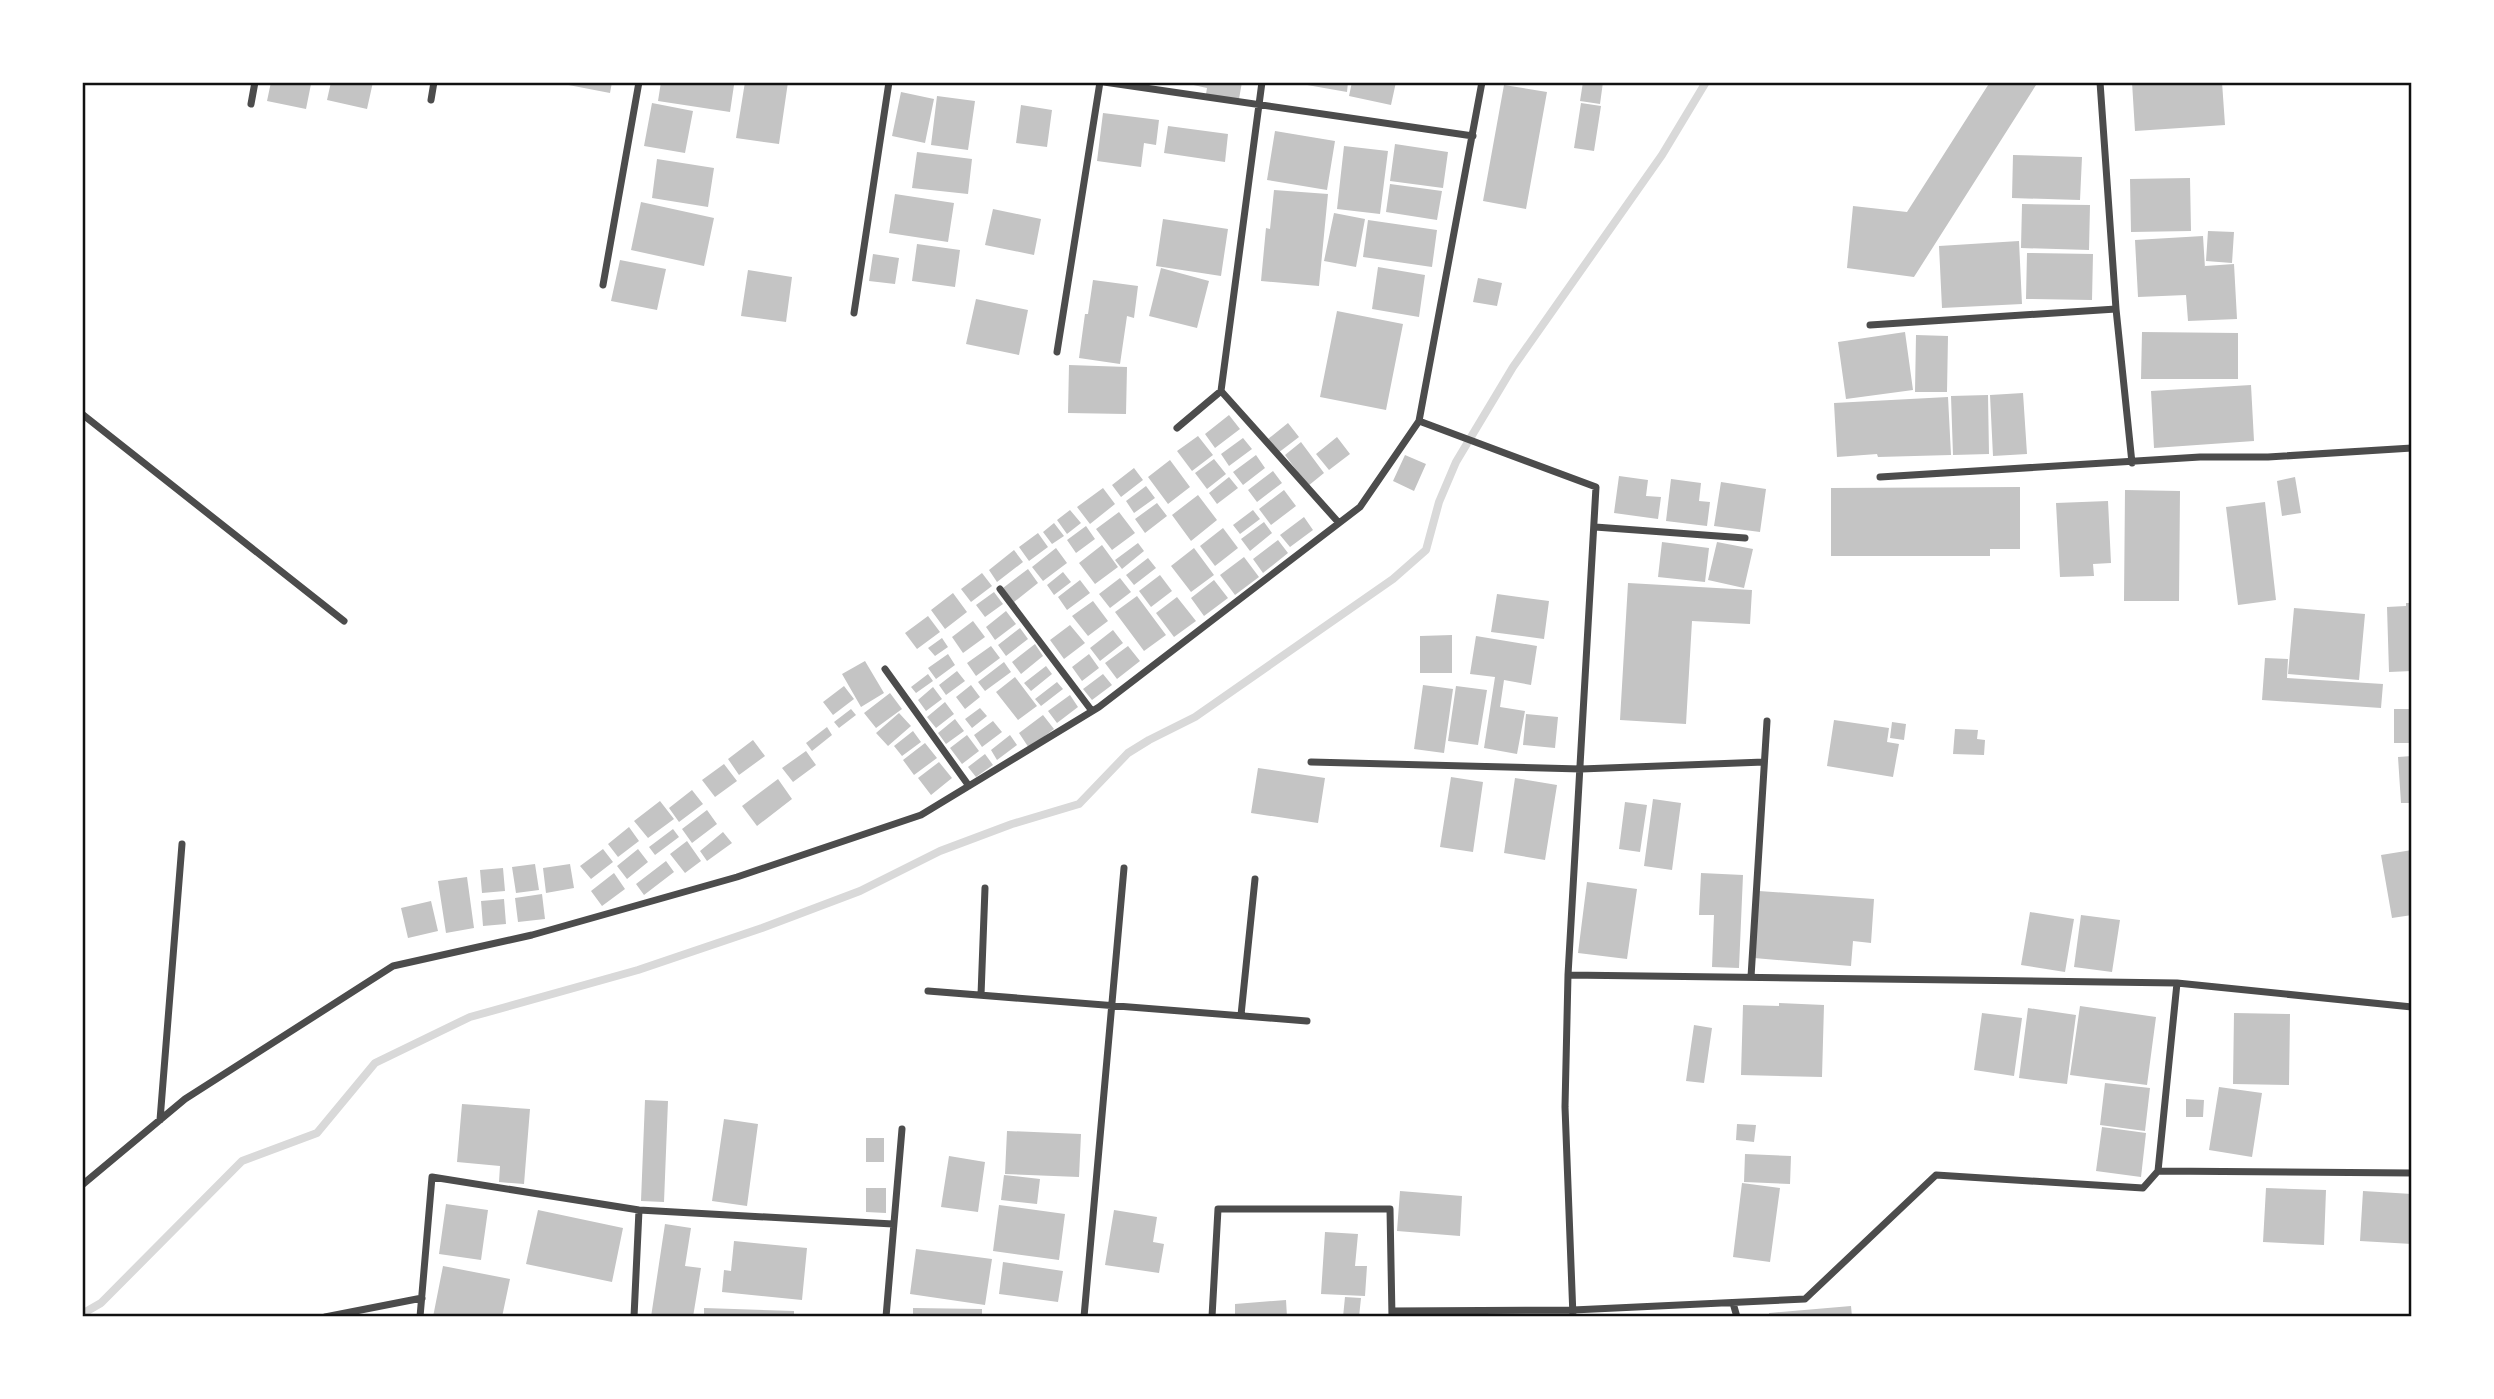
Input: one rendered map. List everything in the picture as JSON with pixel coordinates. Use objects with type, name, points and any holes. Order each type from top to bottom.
[{"type":"street","points":[[251,104],[255,82]]},
{"type":"street","points":[[431,100],[435,82]]},
{"type":"street","points":[[603,285],[639,82]]},
{"type":"street","points":[[854,313],[889,82]]},
{"type":"street","points":[[1057,352],[1102,82],[1472,136]]},
{"type":"street","points":[[1177,428],[1221,391],[1262,82]]},
{"type":"street","points":[[82,1185],[185,1099],[393,966],[532,935],[737,877],[921,816],[1092,711],[1360,507],[1419,421],[1482,82]]},
{"type":"street","points":[[2099,82],[2116,309],[2132,463]]},
{"type":"street","points":[[1870,325],[2116,309]]},
{"type":"street","points":[[1221,391],[1339,523]]},
{"type":"street","points":[[82,414],[344,621]]},
{"type":"street","points":[[1419,421],[1597,487],[1568,975],[1565,1107],[1573,1313]]},
{"type":"street","points":[[1880,477],[2200,457],[2268,457],[2412,448]]},
{"type":"street","points":[[1595,527],[1745,538]]},
{"type":"street","points":[[1000,589],[1092,711]]},
{"type":"street","points":[[885,669],[969,786]]},
{"type":"street","points":[[1751,977],[1767,721]]},
{"type":"street","points":[[1311,762],[1581,769],[1764,762]]},
{"type":"street","points":[[160,1120],[182,845]]},
{"type":"street","points":[[1083,1317],[1124,868]]},
{"type":"street","points":[[1241,1015],[1255,879]]},
{"type":"street","points":[[981,995],[985,888]]},
{"type":"street","points":[[1568,975],[2177,983],[2412,1007]]},
{"type":"street","points":[[1212,1317],[1218,1209],[1390,1209],[1392,1314],[1573,1313],[1805,1299],[1936,1175],[2143,1188],[2158,1171],[2177,983]]},
{"type":"street","points":[[928,991],[1307,1021]]},
{"type":"street","points":[[886,1317],[902,1129]]},
{"type":"street","points":[[2158,1171],[2412,1173]]},
{"type":"street","points":[[420,1317],[432,1177],[639,1210],[893,1224]]},
{"type":"street","points":[[634,1317],[639,1210]]},
{"type":"street","points":[[325,1317],[422,1298]]},
{"type":"street","points":[[1733,1303],[1737,1317]]},
{"type":"building","points":[[271,82],[311,84],[306,109],[267,101]]},
{"type":"building","points":[[331,82],[373,82],[367,109],[327,100]]},
{"type":"building","points":[[553,82],[612,82],[610,93]]},
{"type":"building","points":[[661,82],[716,82],[734,85],[730,112],[658,101]]},
{"type":"building","points":[[745,82],[788,82],[779,144],[736,138]]},
{"type":"building","points":[[1180,82],[1242,82],[1239,99],[1206,94],[1207,88]]},
{"type":"building","points":[[1290,82],[1348,82],[1347,92]]},
{"type":"building","points":[[1352,82],[1396,82],[1391,105],[1349,96]]},
{"type":"building","points":[[1583,82],[1603,82],[1600,104],[1580,101]]},
{"type":"building","points":[[1990,82],[2032,82],[2036,85],[1914,277],[1847,268],[1853,206],[1907,212]]},
{"type":"building","points":[[2132,82],[2222,82],[2225,125],[2135,131]]},
{"type":"building","points":[[1504,85],[1547,92],[1526,209],[1483,201]]},
{"type":"building","points":[[901,92],[934,99],[925,143],[892,136]]},
{"type":"building","points":[[937,96],[975,101],[968,150],[931,145]]},
{"type":"building","points":[[652,103],[693,111],[685,153],[644,146]]},
{"type":"building","points":[[1581,103],[1601,106],[1594,151],[1574,148]]},
{"type":"building","points":[[1021,105],[1052,110],[1047,147],[1016,143]]},
{"type":"building","points":[[1103,113],[1159,120],[1156,145],[1144,143],[1141,167],[1097,161]]},
{"type":"building","points":[[1168,126],[1228,134],[1225,162],[1164,153]]},
{"type":"building","points":[[1275,131],[1335,141],[1327,190],[1267,180]]},
{"type":"building","points":[[1395,144],[1448,152],[1443,188],[1390,181]]},
{"type":"building","points":[[1344,146],[1388,151],[1380,214],[1337,209]]},
{"type":"building","points":[[917,152],[972,159],[968,194],[912,188]]},
{"type":"building","points":[[2013,155],[2082,157],[2080,200],[2012,198]]},
{"type":"building","points":[[657,159],[714,168],[708,207],[652,198]]},
{"type":"building","points":[[2190,178],[2191,231],[2131,232],[2130,179]]},
{"type":"building","points":[[1390,184],[1442,191],[1437,220],[1386,212]]},
{"type":"building","points":[[1274,190],[1328,194],[1319,286],[1261,281],[1266,228],[1270,229]]},
{"type":"building","points":[[895,194],[954,203],[948,242],[889,233]]},
{"type":"building","points":[[641,202],[714,218],[704,266],[631,250]]},
{"type":"building","points":[[2022,204],[2090,205],[2089,250],[2021,248]]},
{"type":"building","points":[[993,209],[1041,219],[1034,255],[985,245]]},
{"type":"building","points":[[1334,213],[1365,219],[1356,267],[1324,261]]},
{"type":"building","points":[[1163,219],[1228,229],[1221,276],[1156,266]]},
{"type":"building","points":[[1368,220],[1437,230],[1432,267],[1363,257]]},
{"type":"building","points":[[2208,231],[2234,232],[2232,263],[2206,261]]},
{"type":"building","points":[[2203,236],[2205,268],[2234,264],[2237,319],[2188,321],[2186,295],[2138,297],[2135,240]]},
{"type":"building","points":[[2019,241],[2022,304],[1942,308],[1939,246]]},
{"type":"building","points":[[917,244],[960,250],[955,287],[912,281]]},
{"type":"building","points":[[2027,253],[2093,254],[2092,300],[2026,299]]},
{"type":"building","points":[[873,254],[899,258],[895,284],[869,281]]},
{"type":"building","points":[[620,260],[666,269],[657,310],[611,301]]},
{"type":"building","points":[[1378,267],[1425,275],[1419,317],[1372,309]]},
{"type":"building","points":[[1161,268],[1209,281],[1197,328],[1149,316]]},
{"type":"building","points":[[748,270],[792,277],[786,322],[741,316]]},
{"type":"building","points":[[1478,278],[1502,283],[1497,306],[1473,302]]},
{"type":"building","points":[[1093,280],[1138,286],[1134,318],[1127,316],[1120,364],[1079,358]]},
{"type":"building","points":[[976,299],[1028,310],[1019,355],[966,344]]},
{"type":"building","points":[[1337,311],[1403,324],[1386,410],[1320,397]]},
{"type":"building","points":[[1905,332],[1913,390],[1846,399],[1838,342]]},
{"type":"building","points":[[2142,332],[2238,333],[2238,379],[2141,379]]},
{"type":"building","points":[[1916,335],[1948,336],[1947,392],[1915,392]]},
{"type":"building","points":[[1069,365],[1127,367],[1126,414],[1068,413]]},
{"type":"building","points":[[2251,385],[2254,441],[2154,448],[2151,391]]},
{"type":"building","points":[[2023,393],[2027,454],[1993,456],[1990,395]]},
{"type":"building","points":[[1988,395],[1989,454],[1953,455],[1951,396]]},
{"type":"building","points":[[1948,397],[1951,455],[1878,457],[1877,454],[1837,457],[1834,403]]},
{"type":"building","points":[[1229,415],[1240,429],[1215,448],[1205,434]]},
{"type":"building","points":[[1288,423],[1299,437],[1278,453],[1268,439]]},
{"type":"building","points":[[1198,436],[1213,455],[1192,471],[1177,451]]},
{"type":"building","points":[[1337,437],[1350,454],[1329,470],[1316,454]]},
{"type":"building","points":[[1243,438],[1252,449],[1229,466],[1221,454]]},
{"type":"building","points":[[1301,442],[1324,473],[1308,486],[1285,455]]},
{"type":"building","points":[[1256,455],[1265,468],[1243,485],[1233,472]]},
{"type":"building","points":[[1405,455],[1426,464],[1414,491],[1393,481]]},
{"type":"building","points":[[1214,459],[1226,474],[1207,489],[1195,473]]},
{"type":"building","points":[[1170,460],[1190,487],[1168,504],[1148,477]]},
{"type":"building","points":[[1134,468],[1143,480],[1121,497],[1112,485]]},
{"type":"building","points":[[1273,471],[1282,483],[1257,502],[1248,490]]},
{"type":"building","points":[[1619,476],[1648,480],[1646,496],[1661,497],[1658,519],[1614,513]]},
{"type":"building","points":[[1229,477],[1238,488],[1217,504],[1209,493]]},
{"type":"building","points":[[2295,477],[2301,513],[2282,516],[2277,481]]},
{"type":"building","points":[[1671,479],[1701,483],[1699,501],[1710,502],[1707,526],[1666,521]]},
{"type":"building","points":[[1721,482],[1766,489],[1760,532],[1714,526]]},
{"type":"building","points":[[1146,486],[1155,498],[1134,513],[1126,501]]},
{"type":"building","points":[[2020,487],[2020,549],[1990,549],[1990,556],[1831,556],[1831,488]]},
{"type":"building","points":[[1103,488],[1115,504],[1090,524],[1077,507]]},
{"type":"building","points":[[1284,490],[1296,506],[1271,525],[1259,509]]},
{"type":"building","points":[[2125,490],[2180,491],[2179,601],[2124,601]]},
{"type":"building","points":[[1198,495],[1217,520],[1191,541],[1172,515]]},
{"type":"building","points":[[2108,501],[2111,563],[2093,564],[2094,576],[2060,577],[2056,503]]},
{"type":"building","points":[[2265,502],[2276,600],[2238,605],[2226,507]]},
{"type":"building","points":[[1157,503],[1167,516],[1145,533],[1135,519]]},
{"type":"building","points":[[1070,510],[1081,523],[1067,534],[1057,520]]},
{"type":"building","points":[[1253,510],[1260,519],[1240,534],[1233,525]]},
{"type":"building","points":[[1119,512],[1135,533],[1112,550],[1096,529]]},
{"type":"building","points":[[1304,517],[1313,530],[1290,547],[1280,535]]},
{"type":"building","points":[[1264,522],[1272,533],[1250,551],[1241,539]]},
{"type":"building","points":[[1054,523],[1064,536],[1052,544],[1043,532]]},
{"type":"building","points":[[1086,526],[1095,539],[1076,553],[1067,540]]},
{"type":"building","points":[[1223,528],[1238,548],[1215,566],[1200,546]]},
{"type":"building","points":[[1038,533],[1048,547],[1029,561],[1019,547]]},
{"type":"building","points":[[1278,540],[1288,553],[1263,573],[1253,559]]},
{"type":"building","points":[[1662,542],[1709,548],[1705,582],[1658,577]]},
{"type":"building","points":[[1717,542],[1753,549],[1744,588],[1708,580]]},
{"type":"building","points":[[1138,543],[1144,551],[1122,569],[1115,560]]},
{"type":"building","points":[[1102,545],[1118,567],[1095,584],[1079,563]]},
{"type":"building","points":[[1056,548],[1067,563],[1043,581],[1032,567]]},
{"type":"building","points":[[1194,548],[1214,575],[1191,592],[1171,566]]},
{"type":"building","points":[[1014,550],[1023,562],[997,582],[989,570]]},
{"type":"building","points":[[1244,557],[1259,577],[1235,595],[1220,575]]},
{"type":"building","points":[[1148,558],[1156,568],[1134,585],[1126,575]]},
{"type":"building","points":[[1028,569],[1038,583],[1014,602],[1003,588]]},
{"type":"building","points":[[1063,572],[1071,582],[1054,595],[1047,585]]},
{"type":"building","points":[[982,573],[992,586],[971,602],[961,589]]},
{"type":"building","points":[[1160,575],[1172,591],[1151,607],[1139,591]]},
{"type":"building","points":[[1120,578],[1131,592],[1110,608],[1099,594]]},
{"type":"building","points":[[1080,580],[1090,593],[1067,610],[1058,597]]},
{"type":"building","points":[[1214,580],[1228,598],[1204,616],[1191,598]]},
{"type":"building","points":[[1628,583],[1752,590],[1750,624],[1692,621],[1686,724],[1620,720]]},
{"type":"building","points":[[994,592],[1003,604],[985,617],[976,605]]},
{"type":"building","points":[[953,593],[967,612],[945,629],[931,610]]},
{"type":"building","points":[[1497,594],[1549,601],[1544,639],[1491,632]]},
{"type":"building","points":[[1137,596],[1166,635],[1144,651],[1115,612]]},
{"type":"building","points":[[1177,597],[1196,621],[1174,637],[1156,613]]},
{"type":"building","points":[[1093,601],[1108,621],[1088,636],[1072,616]]},
{"type":"building","points":[[2406,603],[2412,603],[2412,671],[2389,672],[2387,607],[2406,606]]},
{"type":"building","points":[[2294,608],[2365,614],[2359,680],[2288,674]]},
{"type":"building","points":[[1006,611],[1016,624],[995,640],[986,627]]},
{"type":"building","points":[[928,616],[940,632],[917,649],[905,633]]},
{"type":"building","points":[[973,621],[985,637],[963,653],[952,637]]},
{"type":"building","points":[[1070,625],[1085,643],[1064,659],[1050,640]]},
{"type":"building","points":[[1020,628],[1028,639],[1006,656],[998,645]]},
{"type":"building","points":[[1113,630],[1123,643],[1100,661],[1090,648]]},
{"type":"building","points":[[1452,635],[1452,673],[1420,673],[1420,636]]},
{"type":"building","points":[[1476,636],[1537,646],[1531,685],[1504,680],[1500,707],[1525,711],[1517,754],[1484,748],[1495,677],[1470,674]]},
{"type":"building","points":[[942,638],[948,647],[935,656],[928,648]]},
{"type":"building","points":[[1035,644],[1043,656],[1021,674],[1012,662]]},
{"type":"building","points":[[991,646],[1000,658],[976,676],[967,663]]},
{"type":"building","points":[[1128,646],[1140,661],[1117,679],[1105,663]]},
{"type":"building","points":[[948,654],[955,665],[936,679],[928,668]]},
{"type":"building","points":[[1089,654],[1099,668],[1082,681],[1072,667]]},
{"type":"building","points":[[2265,658],[2288,659],[2287,678],[2383,684],[2381,708],[2262,700]]},
{"type":"building","points":[[865,661],[884,693],[861,707],[842,674]]},
{"type":"building","points":[[1004,662],[1011,672],[985,691],[978,682]]},
{"type":"building","points":[[1046,666],[1052,674],[1031,691],[1024,683]]},
{"type":"building","points":[[957,671],[965,681],[946,695],[939,685]]},
{"type":"building","points":[[928,674],[933,681],[916,693],[911,687]]},
{"type":"building","points":[[1103,674],[1112,685],[1092,700],[1083,689]]},
{"type":"building","points":[[1015,677],[1037,706],[1018,720],[996,692]]},
{"type":"building","points":[[1057,682],[1063,689],[1041,706],[1035,699]]},
{"type":"building","points":[[971,685],[980,697],[965,709],[956,697]]},
{"type":"building","points":[[1423,685],[1453,689],[1444,753],[1414,749]]},
{"type":"building","points":[[844,686],[854,699],[833,715],[823,702]]},
{"type":"building","points":[[1456,686],[1487,690],[1478,745],[1448,741]]},
{"type":"building","points":[[933,687],[942,699],[926,711],[918,700]]},
{"type":"building","points":[[890,693],[902,709],[876,728],[864,713]]},
{"type":"building","points":[[1070,695],[1078,707],[1057,723],[1048,711]]},
{"type":"building","points":[[945,702],[954,714],[936,728],[927,717]]},
{"type":"building","points":[[980,708],[987,716],[972,728],[965,719]]},
{"type":"building","points":[[851,709],[856,715],[839,728],[834,722]]},
{"type":"building","points":[[2394,709],[2412,709],[2412,743],[2394,743]]},
{"type":"building","points":[[899,713],[911,726],[888,746],[876,733]]},
{"type":"building","points":[[1526,714],[1558,717],[1555,748],[1523,745]]},
{"type":"building","points":[[1043,715],[1054,729],[1029,748],[1019,733]]},
{"type":"building","points":[[955,719],[964,731],[946,744],[938,733]]},
{"type":"building","points":[[1834,720],[1889,728],[1887,742],[1899,744],[1893,777],[1827,766]]},
{"type":"building","points":[[993,721],[1002,732],[982,747],[974,735]]},
{"type":"building","points":[[1892,722],[1906,724],[1904,740],[1890,738]]},
{"type":"building","points":[[827,727],[832,735],[812,751],[806,743]]},
{"type":"building","points":[[1955,729],[1978,730],[1977,739],[1985,740],[1984,755],[1953,754]]},
{"type":"building","points":[[913,731],[921,742],[902,756],[894,746]]},
{"type":"building","points":[[967,735],[979,751],[962,764],[950,748]]},
{"type":"building","points":[[1010,735],[1017,745],[997,760],[991,750]]},
{"type":"building","points":[[753,740],[765,756],[739,775],[728,759]]},
{"type":"building","points":[[925,743],[937,758],[914,775],[903,760]]},
{"type":"building","points":[[806,751],[816,765],[793,782],[782,768]]},
{"type":"building","points":[[985,754],[993,765],[976,777],[968,767]]},
{"type":"building","points":[[2412,756],[2412,803],[2401,803],[2398,757]]},
{"type":"building","points":[[939,762],[952,778],[931,795],[918,778]]},
{"type":"building","points":[[724,764],[737,781],[715,797],[702,780]]},
{"type":"building","points":[[1258,768],[1325,778],[1318,823],[1251,813]]},
{"type":"building","points":[[1451,777],[1483,782],[1473,852],[1440,847]]},
{"type":"building","points":[[1515,778],[1557,785],[1545,860],[1504,853]]},
{"type":"building","points":[[778,779],[792,799],[757,826],[742,806]]},
{"type":"building","points":[[692,790],[703,804],[679,822],[669,808]]},
{"type":"building","points":[[1653,799],[1681,803],[1672,870],[1644,866]]},
{"type":"building","points":[[660,801],[674,819],[648,838],[634,821]]},
{"type":"building","points":[[1625,802],[1647,805],[1640,852],[1619,849]]},
{"type":"building","points":[[707,810],[717,824],[692,843],[682,829]]},
{"type":"building","points":[[629,827],[639,841],[618,857],[608,844]]},
{"type":"building","points":[[673,829],[679,837],[655,855],[649,847]]},
{"type":"building","points":[[723,832],[732,843],[707,861],[700,851]]},
{"type":"building","points":[[687,841],[701,861],[685,873],[670,854]]},
{"type":"building","points":[[603,849],[613,862],[591,879],[580,866]]},
{"type":"building","points":[[638,849],[648,862],[627,879],[617,866]]},
{"type":"building","points":[[2412,850],[2412,915],[2392,918],[2381,855]]},
{"type":"building","points":[[666,861],[674,872],[644,895],[636,884]]},
{"type":"building","points":[[535,864],[539,890],[516,893],[512,867]]},
{"type":"building","points":[[570,864],[574,888],[546,893],[543,868]]},
{"type":"building","points":[[503,868],[505,891],[482,893],[480,870]]},
{"type":"building","points":[[614,873],[625,889],[602,906],[591,891]]},
{"type":"building","points":[[1701,873],[1743,875],[1739,968],[1712,967],[1714,915],[1699,915]]},
{"type":"building","points":[[467,877],[474,928],[446,933],[438,881]]},
{"type":"building","points":[[1587,882],[1637,889],[1627,959],[1578,953]]},
{"type":"building","points":[[1759,891],[1874,899],[1871,943],[1853,941],[1851,966],[1754,958]]},
{"type":"building","points":[[542,894],[545,919],[518,922],[515,898]]},
{"type":"building","points":[[504,899],[506,924],[483,926],[481,901]]},
{"type":"building","points":[[431,901],[438,931],[408,938],[401,908]]},
{"type":"building","points":[[2030,912],[2074,919],[2065,972],[2021,965]]},
{"type":"building","points":[[2081,915],[2120,920],[2112,972],[2074,967]]},
{"type":"building","points":[[1779,1003],[1824,1005],[1822,1077],[1741,1075],[1743,1005],[1779,1006]]},
{"type":"building","points":[[2080,1006],[2156,1017],[2147,1085],[2070,1075]]},
{"type":"building","points":[[2028,1008],[2076,1015],[2067,1084],[2019,1078]]},
{"type":"building","points":[[1982,1013],[2022,1018],[2014,1076],[1974,1070]]},
{"type":"building","points":[[2234,1013],[2290,1014],[2289,1085],[2233,1084]]},
{"type":"building","points":[[1694,1025],[1712,1028],[1704,1083],[1686,1081]]},
{"type":"building","points":[[2105,1083],[2150,1088],[2145,1131],[2100,1125]]},
{"type":"building","points":[[2219,1087],[2262,1093],[2252,1157],[2209,1150]]},
{"type":"building","points":[[2186,1099],[2204,1100],[2203,1117],[2186,1117]]},
{"type":"building","points":[[645,1100],[668,1101],[664,1202],[641,1201]]},
{"type":"building","points":[[462,1104],[530,1109],[524,1184],[499,1182],[500,1166],[457,1162]]},
{"type":"building","points":[[724,1119],[758,1124],[747,1206],[712,1201]]},
{"type":"building","points":[[1737,1124],[1756,1125],[1754,1142],[1736,1140]]},
{"type":"building","points":[[2102,1127],[2146,1133],[2141,1177],[2096,1171]]},
{"type":"building","points":[[1007,1131],[1081,1134],[1079,1177],[1005,1174]]},
{"type":"building","points":[[866,1138],[884,1138],[884,1162],[866,1162]]},
{"type":"building","points":[[1745,1154],[1791,1156],[1790,1184],[1744,1182]]},
{"type":"building","points":[[949,1156],[985,1162],[978,1212],[941,1207]]},
{"type":"building","points":[[1004,1175],[1040,1179],[1037,1204],[1001,1200]]},
{"type":"building","points":[[1742,1183],[1780,1188],[1770,1262],[1733,1257]]},
{"type":"building","points":[[866,1188],[886,1188],[886,1213],[866,1212]]},
{"type":"building","points":[[2266,1188],[2326,1190],[2324,1245],[2263,1242]]},
{"type":"building","points":[[1400,1191],[1462,1196],[1460,1236],[1397,1231]]},
{"type":"building","points":[[2363,1191],[2412,1194],[2412,1244],[2360,1241]]},
{"type":"building","points":[[446,1204],[488,1210],[481,1260],[439,1254]]},
{"type":"building","points":[[999,1205],[1065,1214],[1059,1260],[993,1251]]},
{"type":"building","points":[[538,1210],[623,1228],[612,1282],[526,1264]]},
{"type":"building","points":[[1114,1210],[1157,1217],[1153,1242],[1164,1244],[1159,1273],[1105,1265]]},
{"type":"building","points":[[665,1224],[691,1228],[685,1266],[701,1268],[693,1317],[651,1317]]},
{"type":"building","points":[[1325,1232],[1358,1234],[1355,1266],[1367,1266],[1365,1296],[1321,1294]]},
{"type":"building","points":[[734,1241],[807,1248],[802,1300],[722,1292],[724,1270],[731,1271]]},
{"type":"building","points":[[916,1249],[992,1259],[985,1305],[910,1294]]},
{"type":"building","points":[[1003,1262],[1063,1271],[1058,1302],[999,1294]]},
{"type":"building","points":[[443,1266],[510,1279],[502,1317],[433,1317]]},
{"type":"building","points":[[1345,1297],[1361,1298],[1359,1317],[1343,1317]]},
{"type":"building","points":[[1286,1300],[1287,1317],[1235,1317],[1235,1304]]},
{"type":"building","points":[[1851,1306],[1852,1317],[1769,1317],[1769,1313]]},
{"type":"building","points":[[704,1308],[794,1311],[794,1317],[704,1317]]},
{"type":"building","points":[[913,1308],[982,1309],[982,1317],[913,1317]]},
{"type":"waterway","points":[[82,1314],[101,1303],[242,1161],[317,1133],[375,1063],[470,1017],[638,970],[762,928],[860,891],[940,851],[1012,824],[1079,804],[1128,753],[1195,717],[1393,579],[1426,550],[1439,502],[1456,462],[1513,367],[1662,155],[1706,82]]}]
